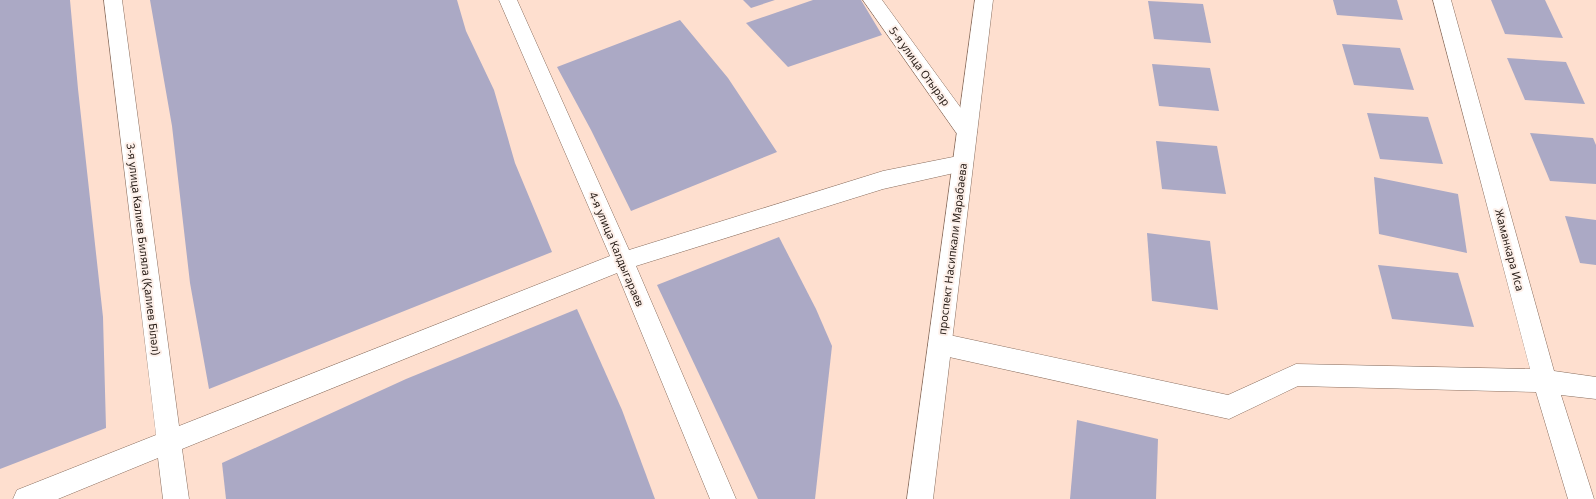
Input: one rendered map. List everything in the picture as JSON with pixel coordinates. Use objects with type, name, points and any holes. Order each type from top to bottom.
[{"type":"street","name":"3-я улица Калиев Биляла (Қалиев Біләл)","points":[[113,0],[176,499]]},
{"type":"street","name":"4-я улица Калдыгараев","points":[[508,0],[623,261],[723,499]]},
{"type":"street","name":"5-я улица Отырар","points":[[872,0],[967,132]]},
{"type":"street","name":"проспект Насипкали Марабаева","points":[[920,499],[984,0]]},
{"type":"street","name":"Жаманкара Иса","points":[[1442,0],[1545,381],[1581,499]]},
{"type":"street","points":[[26,499],[623,261],[883,180],[963,163]]},
{"type":"street","points":[[940,344],[1230,407],[1296,375],[1545,381],[1596,388]]},
{"type":"building","points":[[0,0],[70,0],[78,89],[103,317],[106,428],[0,469]]},
{"type":"building","points":[[150,0],[457,0],[466,31],[494,90],[515,163],[552,252],[209,389],[190,283],[172,126]]},
{"type":"building","points":[[743,0],[775,0],[751,8]]},
{"type":"building","points":[[813,0],[861,0],[882,35],[788,67],[746,23]]},
{"type":"building","points":[[1333,0],[1397,0],[1403,20],[1337,15]]},
{"type":"building","points":[[1491,0],[1545,0],[1563,38],[1505,34]]},
{"type":"building","points":[[1148,1],[1203,4],[1211,43],[1154,39]]},
{"type":"building","points":[[680,20],[728,78],[777,152],[631,211],[591,130],[557,67]]},
{"type":"building","points":[[1342,44],[1400,48],[1414,90],[1354,85]]},
{"type":"building","points":[[1507,58],[1566,62],[1585,104],[1525,100]]},
{"type":"building","points":[[1152,64],[1210,68],[1219,111],[1159,106]]},
{"type":"building","points":[[1367,113],[1428,117],[1443,164],[1380,159]]},
{"type":"building","points":[[1530,133],[1593,138],[1596,145],[1596,184],[1550,181]]},
{"type":"building","points":[[1156,141],[1217,146],[1226,194],[1162,189]]},
{"type":"building","points":[[1374,177],[1458,194],[1467,253],[1379,234]]},
{"type":"building","points":[[1565,216],[1596,220],[1596,265],[1580,263]]},
{"type":"building","points":[[1147,233],[1210,241],[1218,310],[1152,301]]},
{"type":"building","points":[[779,237],[816,309],[832,346],[815,499],[758,499],[657,285]]},
{"type":"building","points":[[1378,265],[1458,273],[1474,327],[1392,319]]},
{"type":"building","points":[[577,309],[622,410],[655,499],[226,499],[222,463],[406,379]]},
{"type":"building","points":[[1077,420],[1158,439],[1156,499],[1070,499]]}]
